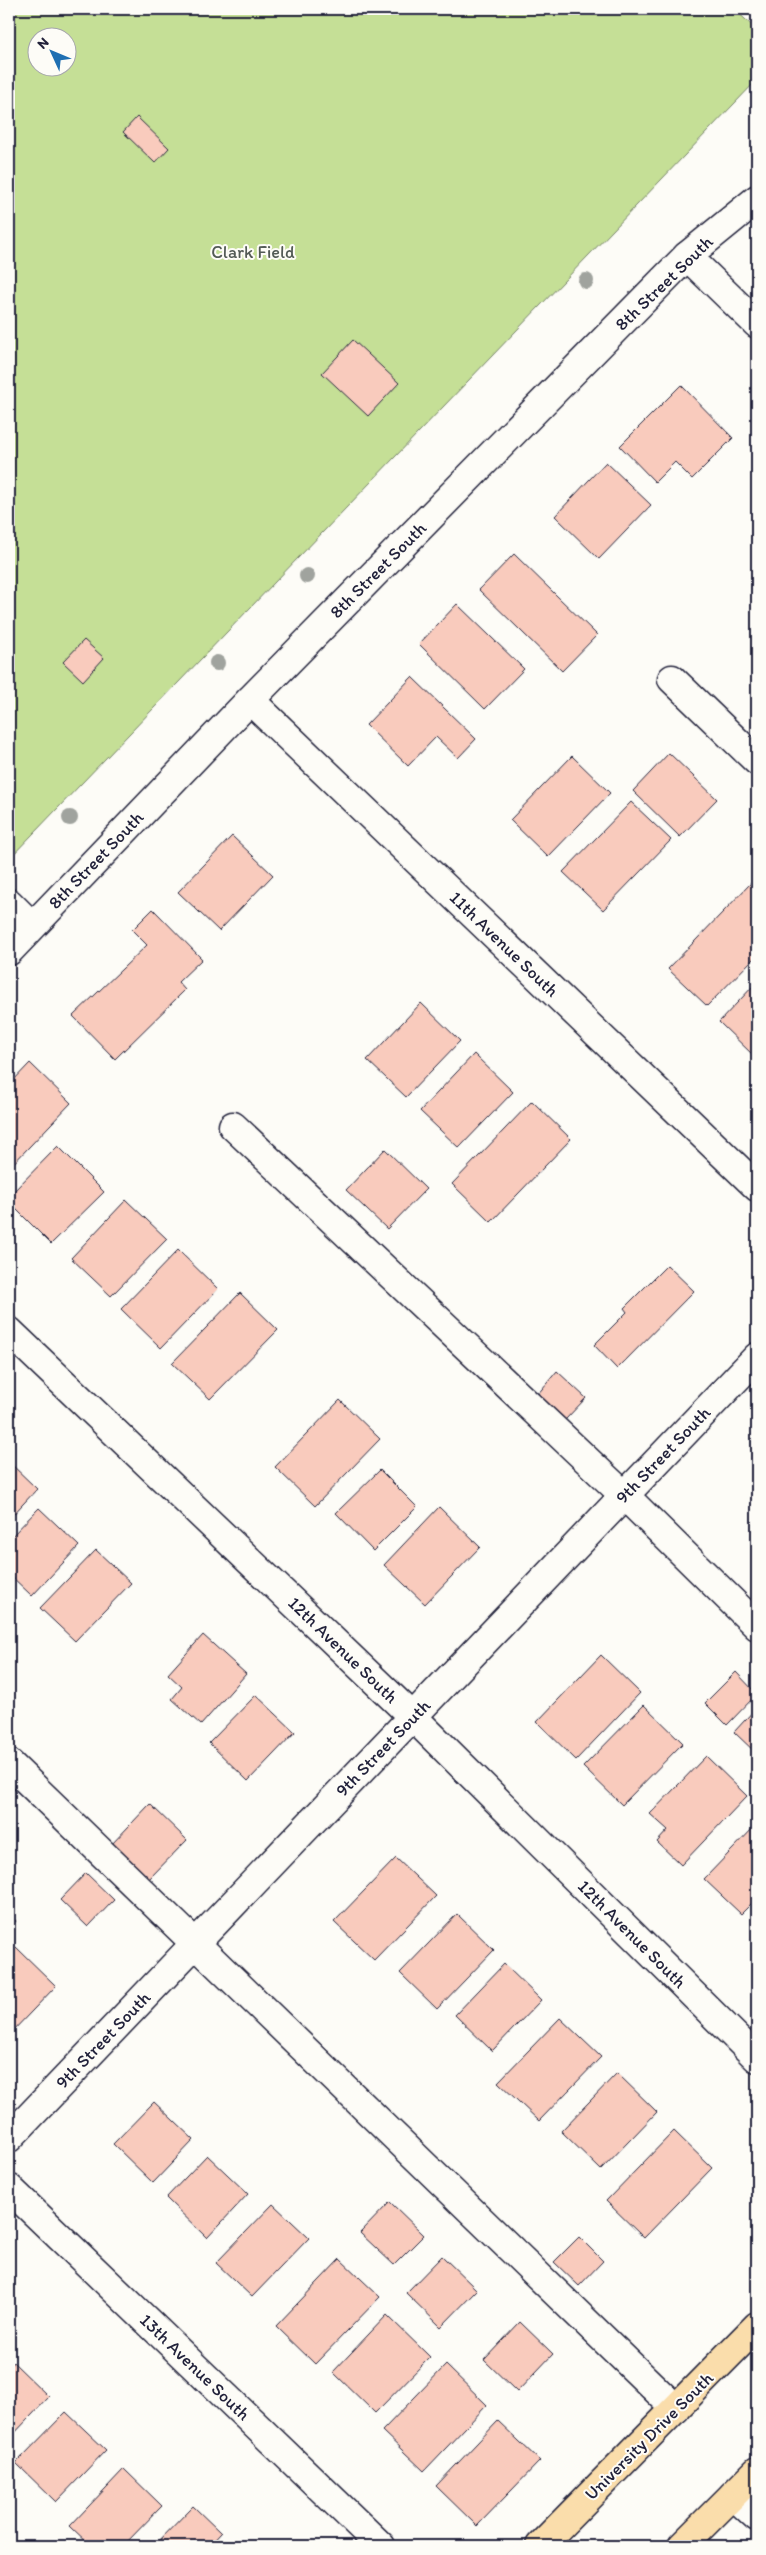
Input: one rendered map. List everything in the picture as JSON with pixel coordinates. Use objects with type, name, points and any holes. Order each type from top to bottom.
[{"type":"main road","name":"University Drive South","points":[[540,2546],[757,2326]]},
{"type":"main road","points":[[682,2546],[757,2470]]},
{"type":"street","name":"8th Street South","points":[[9,951],[250,700],[687,256],[757,199]]},
{"type":"street","points":[[687,256],[757,324]]},
{"type":"street","points":[[672,679],[757,761]]},
{"type":"street","name":"11th Avenue South","points":[[250,700],[757,1187]]},
{"type":"street","points":[[9,903],[32,926]]},
{"type":"street","points":[[233,1126],[625,1496],[757,1626]]},
{"type":"street","name":"12th Avenue South","points":[[9,1331],[413,1717],[757,2058]]},
{"type":"street","name":"9th Street South","points":[[9,2138],[757,1358]]},
{"type":"street","points":[[9,1763],[676,2409]]},
{"type":"street","name":"13th Avenue South","points":[[9,2188],[382,2546]]},
{"type":"street","points":[[733,2495],[757,2517]]},
{"type":"green space","name":"Clark Field","points":[[9,9],[734,9],[757,30],[757,80],[9,859]]},
{"type":"building","points":[[137,117],[169,148],[155,163],[123,132]]},
{"type":"building","points":[[353,340],[399,383],[368,416],[322,373]]},
{"type":"building","points":[[681,385],[733,438],[692,479],[675,462],[655,482],[620,446]]},
{"type":"building","points":[[606,462],[651,505],[599,559],[555,516]]},
{"type":"building","points":[[514,554],[597,635],[562,671],[479,590]]},
{"type":"building","points":[[457,604],[524,669],[485,709],[419,644]]},
{"type":"building","points":[[84,640],[104,658],[83,681],[63,662]]},
{"type":"building","points":[[412,677],[476,739],[458,758],[436,737],[408,766],[366,725]]},
{"type":"building","points":[[669,753],[717,799],[680,837],[633,791]]},
{"type":"building","points":[[572,756],[610,793],[548,857],[510,820]]},
{"type":"building","points":[[631,802],[671,840],[603,910],[563,872]]},
{"type":"building","points":[[232,836],[273,875],[219,931],[178,892]]},
{"type":"building","points":[[751,883],[757,889],[757,919],[754,922],[757,925],[757,955],[707,1006],[668,969]]},
{"type":"building","points":[[153,909],[202,959],[178,982],[185,990],[115,1059],[73,1016],[147,945],[132,930]]},
{"type":"building","points":[[757,982],[757,1054],[755,1057],[719,1022]]},
{"type":"building","points":[[421,1003],[460,1041],[406,1097],[367,1060]]},
{"type":"building","points":[[474,1054],[513,1092],[459,1148],[420,1111]]},
{"type":"building","points":[[30,1063],[71,1103],[9,1168],[9,1085]]},
{"type":"building","points":[[532,1101],[571,1139],[491,1222],[452,1184]]},
{"type":"building","points":[[58,1146],[104,1192],[51,1244],[9,1202],[9,1196]]},
{"type":"building","points":[[385,1149],[426,1189],[387,1229],[346,1190]]},
{"type":"building","points":[[126,1200],[167,1239],[111,1296],[71,1258]]},
{"type":"building","points":[[178,1250],[218,1289],[161,1348],[121,1309]]},
{"type":"building","points":[[667,1265],[694,1291],[617,1369],[594,1345],[627,1312],[624,1308]]},
{"type":"building","points":[[240,1293],[278,1330],[210,1399],[172,1363]]},
{"type":"building","points":[[557,1371],[586,1398],[565,1420],[537,1395]]},
{"type":"building","points":[[340,1400],[380,1439],[315,1506],[275,1467]]},
{"type":"building","points":[[9,1462],[37,1489],[9,1519]]},
{"type":"building","points":[[380,1470],[417,1507],[373,1551],[336,1513]]},
{"type":"building","points":[[439,1507],[480,1547],[425,1604],[384,1565]]},
{"type":"building","points":[[39,1508],[79,1546],[32,1596],[9,1574],[9,1539]]},
{"type":"building","points":[[96,1550],[131,1583],[75,1641],[40,1608]]},
{"type":"building","points":[[203,1635],[246,1674],[201,1725],[172,1699],[182,1687],[168,1674]]},
{"type":"building","points":[[601,1655],[640,1693],[576,1760],[537,1722]]},
{"type":"building","points":[[736,1672],[757,1694],[727,1725],[705,1703]]},
{"type":"building","points":[[256,1695],[295,1732],[248,1781],[209,1743]]},
{"type":"building","points":[[644,1705],[683,1743],[622,1805],[583,1767]]},
{"type":"building","points":[[757,1707],[757,1754],[734,1732]]},
{"type":"building","points":[[706,1756],[747,1796],[681,1865],[657,1842],[668,1830],[650,1814]]},
{"type":"building","points":[[150,1804],[187,1840],[146,1882],[110,1846]]},
{"type":"building","points":[[757,1824],[757,1898],[741,1914],[704,1879]]},
{"type":"building","points":[[396,1858],[436,1896],[374,1960],[334,1922]]},
{"type":"building","points":[[86,1873],[114,1900],[88,1927],[60,1900]]},
{"type":"building","points":[[9,1914],[16,1921],[9,1929]]},
{"type":"building","points":[[457,1914],[494,1950],[437,2009],[400,1973]]},
{"type":"building","points":[[16,1947],[56,1986],[9,2035],[9,1955]]},
{"type":"building","points":[[504,1964],[541,2000],[492,2051],[455,2015]]},
{"type":"building","points":[[560,2018],[601,2057],[539,2121],[498,2082]]},
{"type":"building","points":[[617,2073],[657,2112],[601,2170],[561,2131]]},
{"type":"building","points":[[154,2102],[194,2140],[153,2183],[113,2144]]},
{"type":"building","points":[[674,2131],[712,2168],[644,2238],[606,2201]]},
{"type":"building","points":[[207,2155],[248,2194],[207,2238],[166,2198]]},
{"type":"building","points":[[390,2202],[424,2235],[394,2265],[360,2233]]},
{"type":"building","points":[[273,2204],[309,2238],[252,2297],[216,2263]]},
{"type":"building","points":[[579,2237],[603,2261],[579,2286],[554,2262]]},
{"type":"building","points":[[442,2256],[477,2290],[441,2327],[406,2293]]},
{"type":"building","points":[[340,2259],[380,2297],[315,2364],[276,2326]]},
{"type":"building","points":[[387,2315],[430,2357],[375,2413],[333,2372]]},
{"type":"building","points":[[520,2322],[553,2354],[517,2392],[484,2360]]},
{"type":"building","points":[[13,2362],[49,2397],[9,2439],[9,2367]]},
{"type":"building","points":[[446,2365],[487,2405],[424,2471],[382,2431]]},
{"type":"building","points":[[66,2412],[106,2450],[56,2502],[16,2463]]},
{"type":"building","points":[[498,2421],[540,2461],[477,2526],[436,2486]]},
{"type":"building","points":[[124,2469],[162,2506],[123,2546],[91,2546],[70,2526]]},
{"type":"building","points":[[193,2506],[221,2533],[210,2545],[212,2546],[154,2546]]}]
